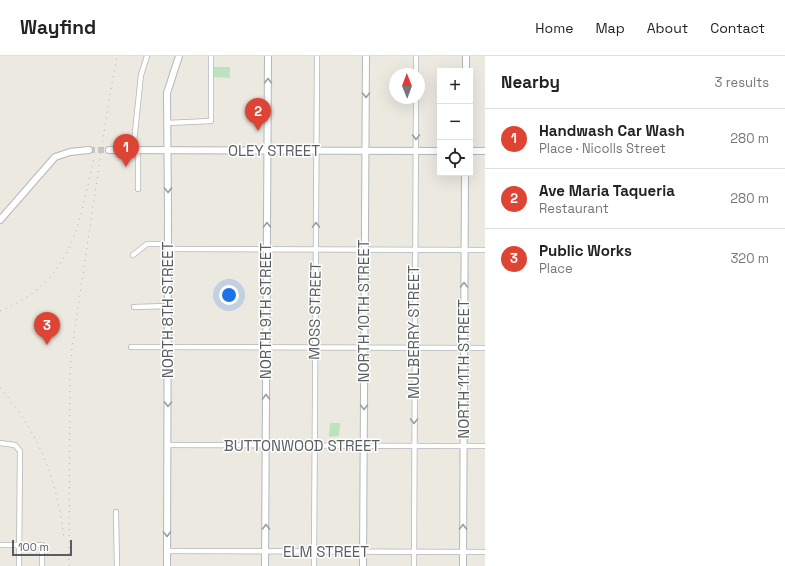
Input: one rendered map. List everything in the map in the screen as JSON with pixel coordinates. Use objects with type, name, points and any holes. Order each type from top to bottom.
[{"type":"street","points":[[138,189],[138,157],[134,142],[141,75],[147,56]]},
{"type":"street","name":"NORTH 8TH STREET","points":[[167,566],[167,93],[179,56]]},
{"type":"street","points":[[167,123],[211,122],[211,56]]},
{"type":"street","name":"NORTH 9TH STREET","points":[[265,566],[268,56]]},
{"type":"street","name":"MOSS STREET","points":[[314,566],[314,348],[317,56]]},
{"type":"street","name":"NORTH 10TH STREET","points":[[363,566],[366,56]]},
{"type":"street","points":[[416,56],[416,68]]},
{"type":"street","points":[[466,56],[466,68]]},
{"type":"street","name":"MULBERRY STREET","points":[[414,566],[416,104]]},
{"type":"street","points":[[0,220],[55,157],[70,152],[89,150]]},
{"type":"street","name":"OLEY STREET","points":[[109,150],[437,151]]},
{"type":"street","points":[[473,151],[485,151]]},
{"type":"street","name":"NORTH 11TH STREET","points":[[463,566],[465,176]]},
{"type":"street","points":[[133,255],[147,244],[267,249],[485,250]]},
{"type":"street","points":[[134,307],[168,306]]},
{"type":"street","points":[[131,347],[485,348]]},
{"type":"street","points":[[0,443],[16,445],[20,451],[19,566]]},
{"type":"street","name":"BUTTONWOOD STREET","points":[[167,444],[266,446],[485,446]]},
{"type":"street","points":[[116,512],[117,566]]},
{"type":"street","points":[[0,545],[42,545],[42,566]]},
{"type":"street","name":"ELM STREET","points":[[167,551],[485,552]]},
{"type":"green space","points":[[212,67],[230,67],[230,78],[212,77]]},
{"type":"green space","points":[[330,423],[340,423],[339,436],[329,437]]},
{"type":"tunnel","points":[[89,150],[109,150]]},
{"type":"railway","points":[[69,566],[70,375],[72,348],[109,99],[117,56]]},
{"type":"railway","points":[[0,311],[24,299],[43,284],[58,267],[69,248],[77,228],[94,157]]},
{"type":"railway","points":[[0,388],[13,404],[36,440],[52,478],[64,540]]},
{"type":"place","name":"Ave Maria Taqueria","points":[[258,131]]},
{"type":"place","name":"Handwash Car Wash","points":[[126,167]]},
{"type":"place","name":"Public Works","points":[[47,345]]}]
